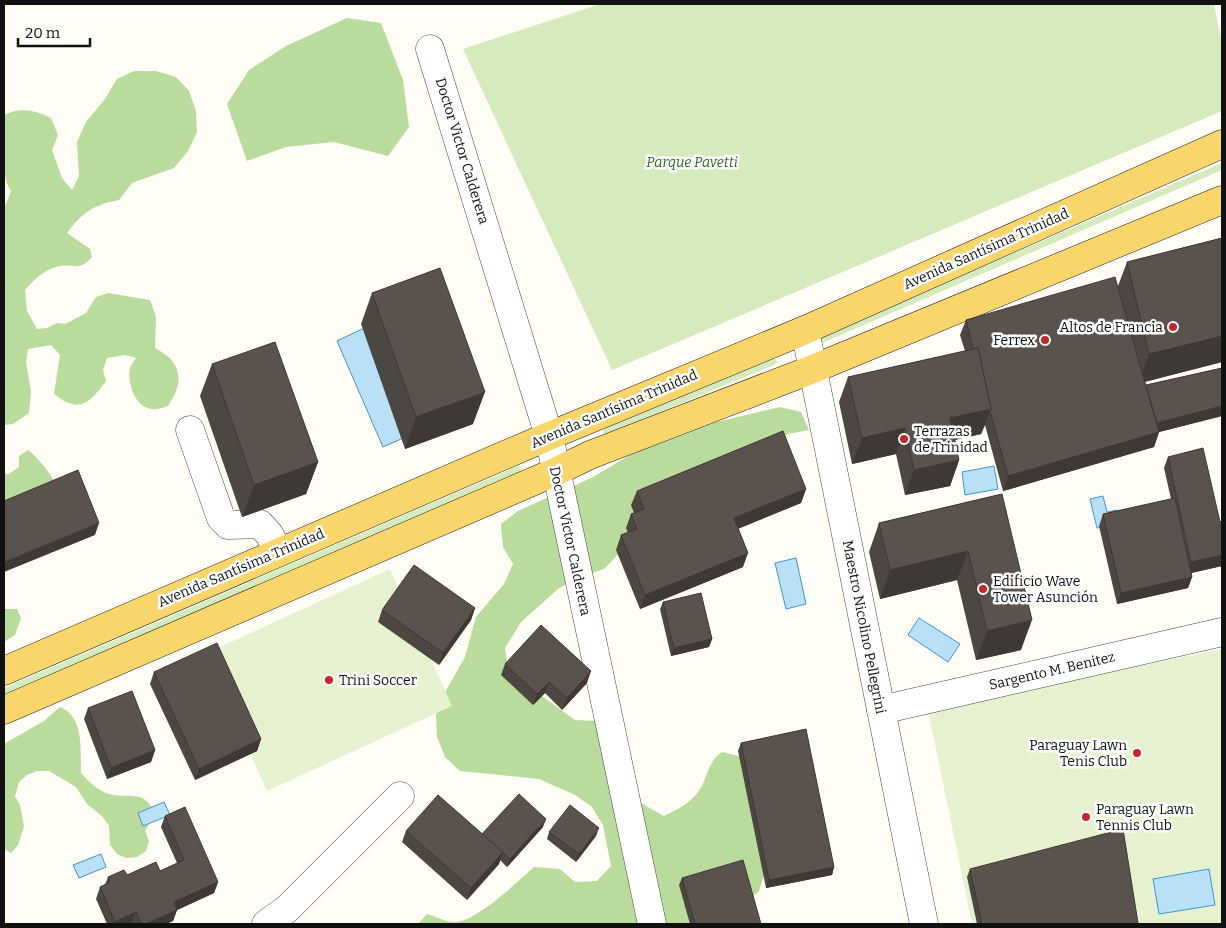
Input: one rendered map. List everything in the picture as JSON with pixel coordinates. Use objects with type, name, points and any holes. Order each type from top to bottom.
[{"type":"main road","name":"Avenida Santísima Trinidad","points":[[4,671],[549,436],[805,330],[1222,144]]},
{"type":"main road","points":[[4,710],[556,472],[590,455],[813,369],[1222,200]]},
{"type":"street","name":"Doctor Victor Calderera","points":[[430,49],[549,436],[652,924]]},
{"type":"street","name":"Maestro Nicolino Pellegrini","points":[[805,330],[924,924]]},
{"type":"street","points":[[190,430],[221,518],[228,525],[260,524],[269,534],[279,552]]},
{"type":"street","name":"Sargento M. Benitez","points":[[881,710],[1222,632]]},
{"type":"street","points":[[266,924],[287,909],[400,796]]},
{"type":"green space","name":"Parque Pavetti","points":[[600,4],[1214,4],[1222,43],[1222,111],[612,370],[463,49]]},
{"type":"green space","points":[[347,18],[381,23],[403,80],[409,127],[388,156],[334,142],[286,147],[247,161],[227,104],[249,70],[286,46]]},
{"type":"green space","points":[[134,71],[156,71],[176,77],[189,91],[196,111],[197,132],[188,151],[174,168],[132,183],[119,200],[95,207],[78,220],[67,233],[90,249],[92,257],[83,265],[56,267],[39,276],[25,290],[27,311],[37,329],[47,328],[57,323],[65,324],[86,313],[96,297],[108,293],[150,300],[156,317],[155,348],[171,359],[175,366],[178,373],[177,388],[168,406],[158,409],[147,408],[137,400],[131,387],[130,368],[136,358],[125,355],[107,358],[103,370],[106,381],[94,396],[83,404],[70,404],[54,394],[60,355],[51,345],[28,349],[26,362],[31,392],[29,413],[13,424],[4,425],[4,209],[11,191],[5,176],[4,166],[4,115],[28,110],[51,118],[58,135],[52,150],[62,178],[72,190],[79,176],[77,142],[86,122],[105,99],[117,79]]},
{"type":"green space","points":[[1222,163],[1222,170],[820,344],[818,338]]},
{"type":"green space","points":[[774,357],[777,361],[776,364],[607,434],[603,433],[604,428]]},
{"type":"green space","points":[[780,407],[801,412],[809,430],[788,434],[771,443],[631,541],[604,569],[576,578],[558,589],[521,622],[505,648],[508,668],[514,676],[575,720],[598,721],[635,800],[664,816],[690,801],[702,786],[712,763],[722,752],[764,762],[771,852],[759,891],[722,924],[418,924],[427,914],[450,922],[466,919],[487,907],[534,867],[560,869],[575,882],[597,881],[611,866],[603,825],[592,807],[575,795],[539,779],[460,771],[445,757],[437,737],[436,715],[443,696],[465,657],[476,617],[504,584],[513,564],[503,547],[501,524],[518,511],[593,477],[630,455],[716,422]]},
{"type":"green space","points":[[28,450],[45,468],[58,489],[4,518],[4,474],[9,474],[19,467],[19,456]]},
{"type":"green space","points":[[518,466],[522,469],[520,472],[4,694],[4,688]]},
{"type":"green space","name":"Trini Soccer","points":[[390,569],[452,706],[267,791],[205,654]]},
{"type":"green space","points":[[4,609],[17,609],[21,618],[15,635],[4,642]]},
{"type":"green space","name":"Paraguay Lawn Tennis Club","points":[[1222,649],[1222,924],[972,924],[928,710]]},
{"type":"green space","points":[[60,707],[74,718],[77,726],[81,745],[81,773],[104,792],[142,798],[151,806],[155,813],[145,831],[149,841],[146,851],[137,857],[126,858],[117,854],[110,845],[109,826],[103,817],[87,804],[76,787],[49,771],[37,771],[27,775],[19,782],[15,796],[20,805],[24,826],[18,845],[11,853],[4,849],[4,744],[44,721]]},
{"type":"water","points":[[364,328],[410,435],[383,447],[337,341]]},
{"type":"water","points":[[994,466],[998,489],[965,495],[962,472]]},
{"type":"water","points":[[1103,496],[1107,512],[1117,510],[1120,523],[1097,528],[1090,499]]},
{"type":"water","points":[[796,558],[806,604],[786,609],[775,563]]},
{"type":"water","points":[[919,618],[960,644],[948,662],[908,635]]},
{"type":"water","points":[[164,802],[170,815],[143,826],[138,813]]},
{"type":"water","points":[[101,854],[106,867],[79,878],[73,865]]},
{"type":"water","points":[[1209,869],[1215,905],[1159,914],[1153,879]]},
{"type":"building","name":"Altos de Francia","points":[[1222,238],[1222,336],[1149,354],[1127,262]]},
{"type":"building","points":[[440,268],[485,392],[416,417],[372,293]]},
{"type":"building","points":[[1115,277],[1159,432],[1008,476],[990,411],[978,348],[973,349],[966,320]]},
{"type":"building","points":[[275,342],[318,462],[254,485],[212,364]]},
{"type":"building","name":"Terrazas de Trinidad","points":[[978,348],[991,409],[950,418],[959,460],[914,470],[905,428],[862,438],[848,377]]},
{"type":"building","points":[[1222,368],[1222,406],[1157,423],[1146,385]]},
{"type":"building","points":[[783,431],[806,489],[734,518],[748,553],[645,595],[621,535],[637,529],[631,514],[644,509],[637,491]]},
{"type":"building","points":[[1203,448],[1220,522],[1222,521],[1222,555],[1191,562],[1168,457]]},
{"type":"building","points":[[78,470],[99,523],[4,562],[4,501]]},
{"type":"building","points":[[1002,494],[1032,620],[987,631],[968,551],[890,570],[879,523]]},
{"type":"building","points":[[1175,498],[1192,577],[1121,593],[1103,514]]},
{"type":"building","points":[[414,565],[475,608],[443,653],[382,610]]},
{"type":"building","points":[[701,593],[712,639],[674,648],[663,602]]},
{"type":"building","points":[[541,625],[591,671],[567,698],[549,682],[537,694],[505,664]]},
{"type":"building","points":[[217,643],[261,739],[199,769],[154,672]]},
{"type":"building","points":[[132,691],[155,750],[111,768],[88,708]]},
{"type":"building","points":[[806,729],[834,867],[769,880],[741,743]]},
{"type":"building","points":[[519,794],[546,819],[510,859],[482,834]]},
{"type":"building","points":[[438,795],[503,852],[471,888],[406,831]]},
{"type":"building","points":[[570,805],[599,828],[579,854],[549,832]]},
{"type":"building","points":[[185,807],[218,882],[174,902],[177,910],[145,924],[141,924],[136,912],[115,922],[100,887],[110,882],[108,877],[124,870],[127,875],[156,862],[160,871],[184,860],[165,816]]},
{"type":"building","points":[[1123,829],[1138,923],[982,924],[970,869]]},
{"type":"building","points":[[743,860],[761,924],[695,924],[682,878]]},
{"type":"place","name":"Altos de Francia","points":[[1173,327]]},
{"type":"place","name":"Ferrex","points":[[1045,340]]},
{"type":"place","name":"Terrazas de Trinidad","points":[[904,439]]},
{"type":"place","name":"Edificio Wave Tower Asunción","points":[[983,589]]},
{"type":"place","name":"Trini Soccer","points":[[329,680]]},
{"type":"place","name":"Paraguay Lawn Tenis Club","points":[[1137,753]]},
{"type":"place","name":"Paraguay Lawn Tennis Club","points":[[1086,817]]}]
